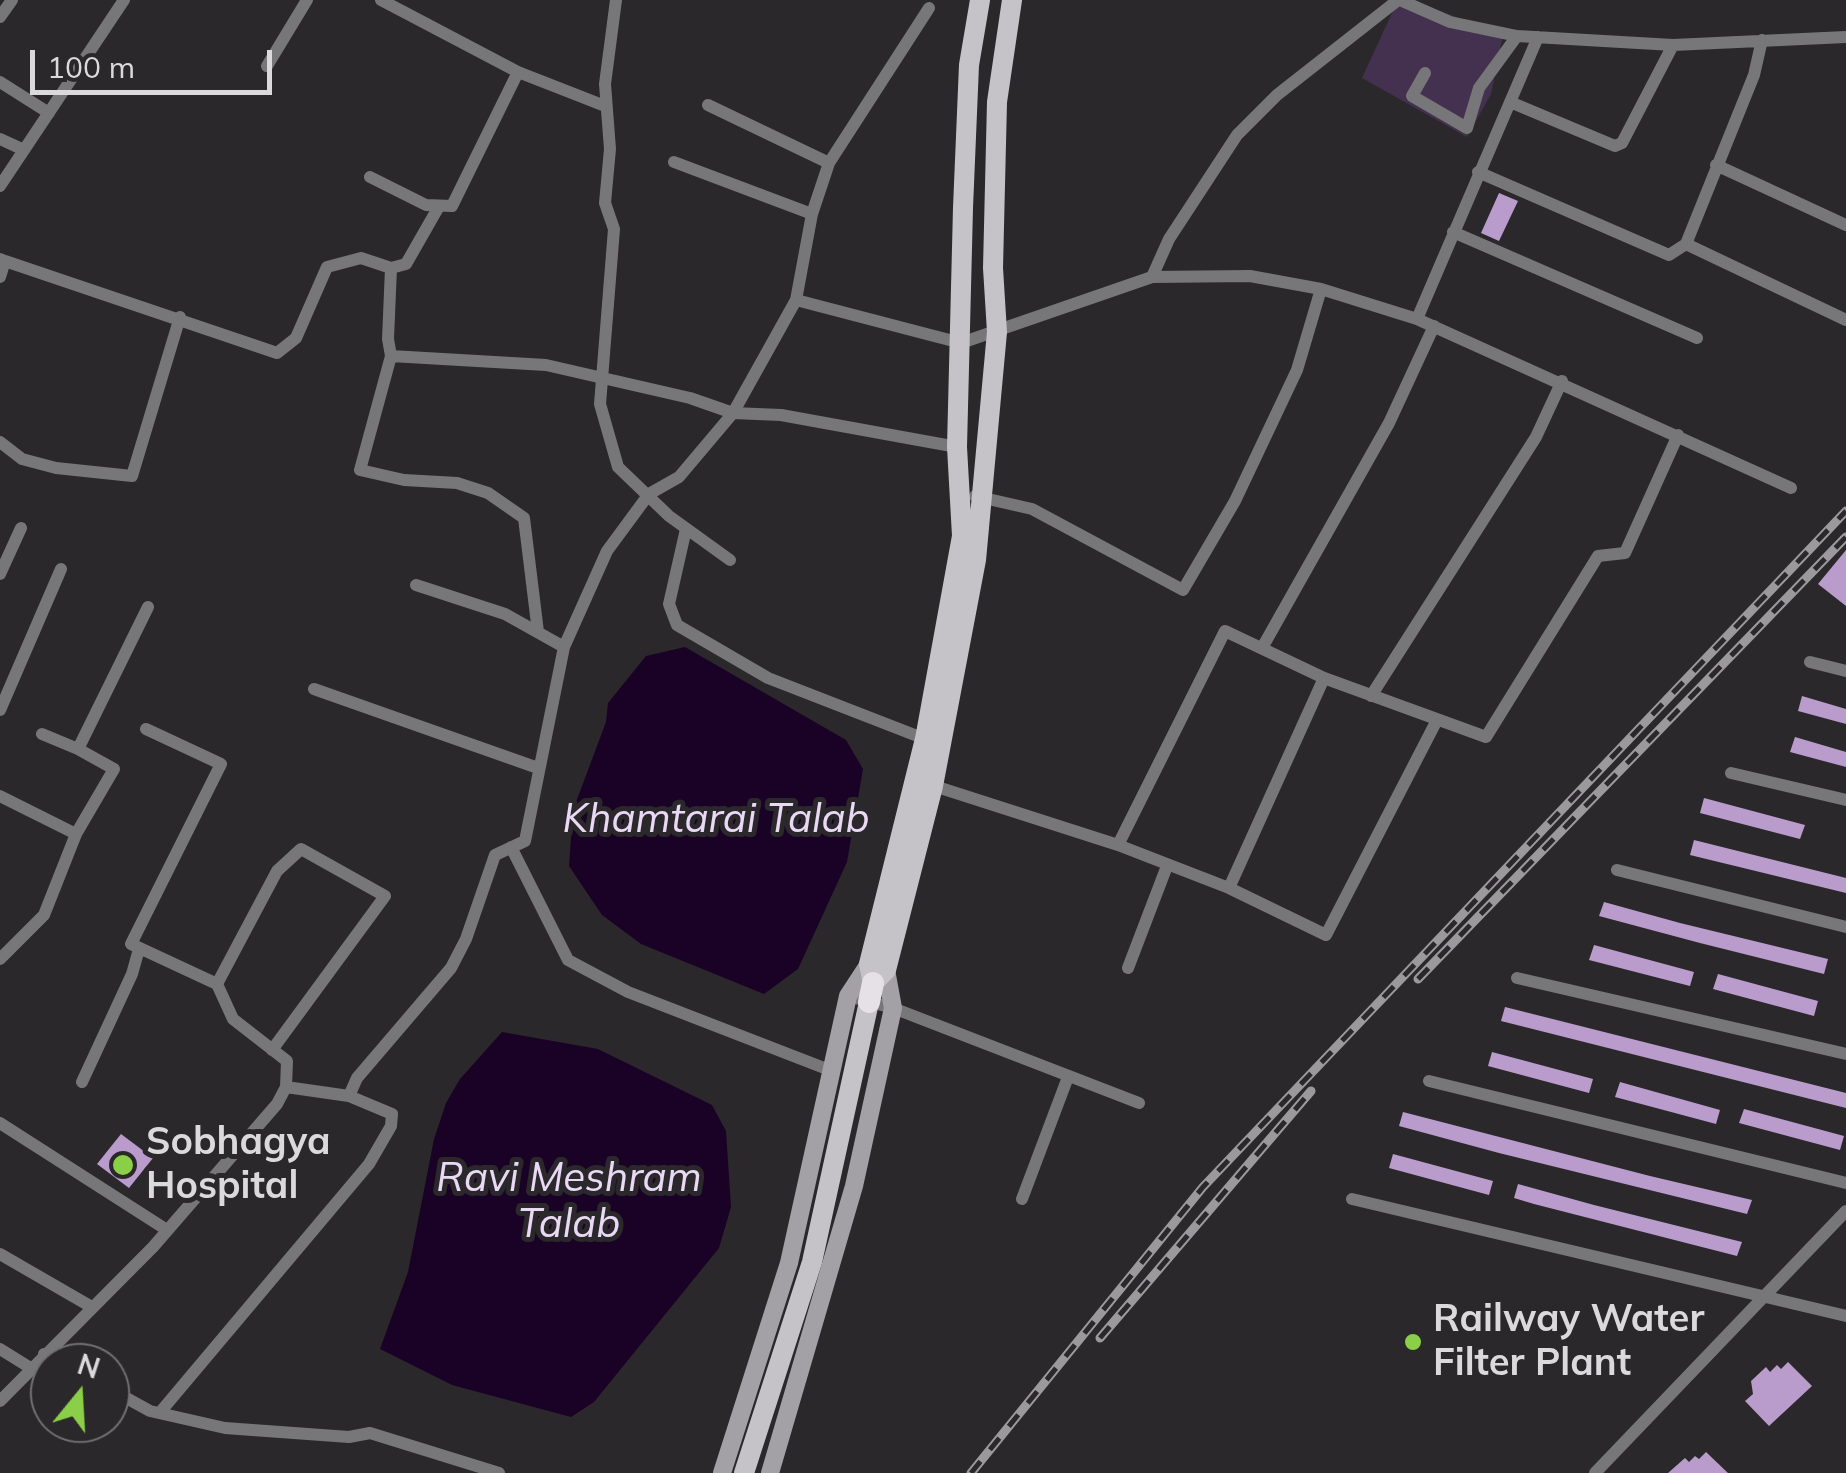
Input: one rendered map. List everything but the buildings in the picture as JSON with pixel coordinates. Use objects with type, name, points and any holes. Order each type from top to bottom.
[{"type":"main road","points":[[744,1473],[812,1262],[869,983],[924,783],[976,560],[973,497],[957,447],[968,64],[980,0]]},
{"type":"main road","points":[[924,783],[926,739],[973,497],[997,332],[993,268],[997,102],[1012,0]]},
{"type":"street","points":[[0,18],[12,0]]},
{"type":"street","points":[[0,186],[124,0]]},
{"type":"street","points":[[267,66],[307,0]]},
{"type":"street","points":[[380,0],[408,6],[518,72],[605,106]]},
{"type":"street","points":[[616,0],[605,106],[610,149],[604,204],[614,229],[600,404],[618,467],[686,529],[730,560]]},
{"type":"street","points":[[1152,277],[1169,240],[1237,135],[1277,95],[1399,0],[1450,22],[1516,36],[1673,45],[1846,36]]},
{"type":"street","points":[[348,1096],[357,1078],[450,968],[466,939],[494,854],[525,840],[538,768],[545,757],[564,647],[606,551],[648,494],[679,478],[733,413],[796,300],[812,214],[829,162],[929,8]]},
{"type":"street","points":[[1425,73],[1412,96],[1466,128],[1479,88],[1516,36]]},
{"type":"street","points":[[1417,318],[1538,37]]},
{"type":"street","points":[[1478,172],[1668,255],[1686,244],[1754,75],[1762,40]]},
{"type":"street","points":[[1510,102],[1616,146],[1622,143],[1673,45]]},
{"type":"street","points":[[370,177],[438,208],[452,206],[518,72]]},
{"type":"street","points":[[0,82],[49,113]]},
{"type":"street","points":[[708,105],[829,162]]},
{"type":"street","points":[[0,138],[24,150]]},
{"type":"street","points":[[674,162],[812,214]]},
{"type":"street","points":[[1716,165],[1846,225]]},
{"type":"street","points":[[0,277],[2,260],[180,317],[277,354],[296,338],[326,267],[361,258],[391,268],[406,264],[438,208]]},
{"type":"street","points":[[1453,232],[1698,338]]},
{"type":"street","points":[[1686,244],[1846,320]]},
{"type":"street","points":[[391,268],[388,339],[392,356],[360,470],[404,480],[456,483],[488,493],[524,518],[538,632]]},
{"type":"street","points":[[796,300],[961,343],[1152,277],[1250,276],[1321,289],[1417,318],[1790,488]]},
{"type":"street","points":[[973,497],[1032,510],[1183,590],[1235,501],[1296,370],[1321,289]]},
{"type":"street","points":[[0,442],[22,459],[56,468],[132,476],[180,317]]},
{"type":"street","points":[[1262,648],[1389,423],[1434,326]]},
{"type":"street","points":[[392,356],[546,364],[733,413],[781,415],[957,447]]},
{"type":"street","points":[[1371,696],[1536,437],[1562,381]]},
{"type":"street","points":[[1118,845],[1225,631],[1324,678],[1486,737],[1598,556],[1625,554],[1678,436]]},
{"type":"street","points":[[0,574],[21,528]]},
{"type":"street","points":[[686,529],[669,604],[677,625],[768,678],[926,739]]},
{"type":"street","points":[[0,710],[60,569]]},
{"type":"street","points":[[416,585],[505,614],[564,647]]},
{"type":"street","points":[[78,748],[148,607]]},
{"type":"street","points":[[1810,662],[1846,670]]},
{"type":"street","points":[[1229,888],[1324,678]]},
{"type":"street","points":[[314,689],[538,768]]},
{"type":"street","points":[[924,783],[1118,845],[1229,888],[1326,935],[1438,720]]},
{"type":"street","points":[[55,1343],[168,1230],[277,1104],[286,1087],[286,1062],[233,1018],[217,984],[132,944],[222,764],[146,729]]},
{"type":"street","points":[[0,960],[44,915],[76,834],[114,769],[78,748],[42,734]]},
{"type":"street","points":[[1731,772],[1846,800]]},
{"type":"street","points":[[0,796],[76,834]]},
{"type":"street","points":[[511,847],[568,960],[628,992],[832,1071]]},
{"type":"street","points":[[217,984],[277,871],[302,850],[385,896],[272,1050]]},
{"type":"street","points":[[1128,968],[1167,866]]},
{"type":"street","points":[[1618,870],[1846,927]]},
{"type":"street","points":[[82,1082],[132,974],[139,950]]},
{"type":"street","points":[[1517,978],[1846,1054]]},
{"type":"street","points":[[869,983],[893,1008],[1139,1103]]},
{"type":"street","points":[[869,983],[893,1008]]},
{"type":"street","points":[[722,1473],[789,1263],[832,1071],[869,983]]},
{"type":"street","points":[[770,1473],[854,1186],[893,1008]]},
{"type":"street","points":[[1022,1199],[1068,1077]]},
{"type":"street","points":[[1429,1081],[1846,1182]]},
{"type":"street","points":[[162,1410],[376,1152],[391,1126],[392,1114],[348,1096],[286,1087]]},
{"type":"street","points":[[0,1124],[168,1230]]},
{"type":"street","points":[[1352,1199],[1846,1316]]},
{"type":"street","points":[[1595,1473],[1846,1211]]},
{"type":"street","points":[[0,1254],[90,1306]]},
{"type":"street","points":[[0,1349],[29,1367],[0,1401]]},
{"type":"street","points":[[130,1400],[150,1410],[225,1428],[349,1437],[370,1433],[499,1473]]},
{"type":"shaded area","points":[[1398,0],[1412,0],[1503,35],[1491,94],[1467,137],[1362,78]]},
{"type":"water","name":"Khamtarai Talab","points":[[685,647],[846,740],[863,769],[847,862],[798,969],[764,994],[641,944],[602,915],[569,866],[573,810],[606,722],[608,703],[646,656]]},
{"type":"water","name":"Ravi Meshram Talab","points":[[502,1032],[598,1049],[712,1105],[726,1131],[731,1207],[719,1248],[594,1402],[571,1417],[452,1385],[380,1349],[408,1272],[434,1139],[446,1103],[460,1079]]},
{"type":"railway","points":[[971,1473],[1203,1187],[1846,511]]},
{"type":"railway","points":[[1418,979],[1846,537]]},
{"type":"railway","points":[[1100,1338],[1311,1091]]},
{"type":"place","name":"Sobhagya Hospital","points":[[123,1165]]},
{"type":"place","name":"Railway Water Filter Plant","points":[[1413,1342]]}]
